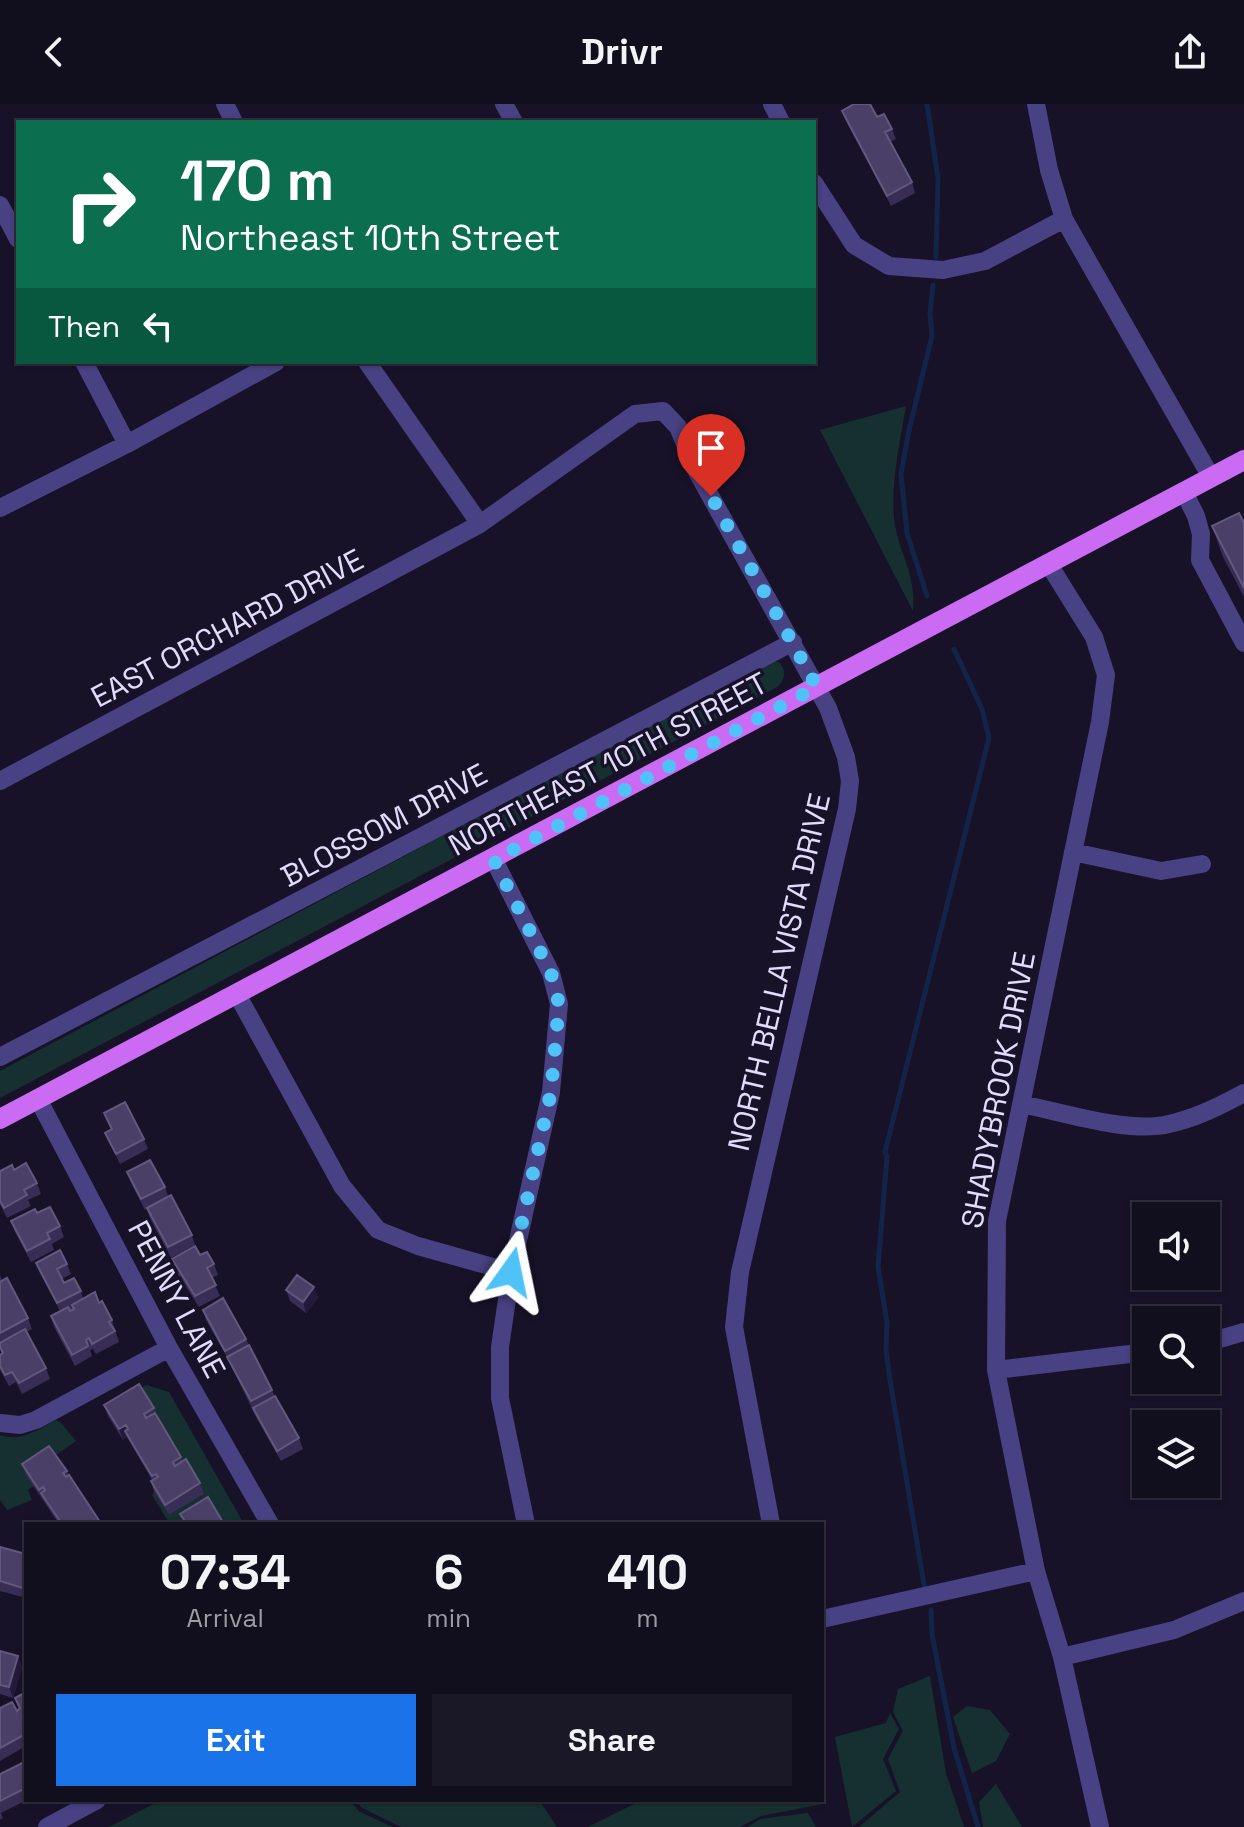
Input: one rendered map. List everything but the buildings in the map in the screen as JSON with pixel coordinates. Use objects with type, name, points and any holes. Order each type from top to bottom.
[{"type":"main road","name":"NORTHEAST 10TH STREET","points":[[0,1119],[1244,460]]},
{"type":"street","points":[[1036,104],[1049,170],[1064,219],[1211,477]]},
{"type":"street","points":[[816,186],[854,245],[889,266],[943,270],[985,261],[1064,219]]},
{"type":"street","points":[[0,205],[16,235]]},
{"type":"street","points":[[85,364],[127,444]]},
{"type":"street","points":[[0,508],[127,444],[272,364]]},
{"type":"street","points":[[368,364],[480,524]]},
{"type":"street","name":"NORTH BELLA VISTA DRIVE","points":[[480,524],[635,414],[663,411],[678,427],[697,472],[817,687],[838,731],[846,757],[850,781],[847,809],[740,1272],[734,1327],[771,1522]]},
{"type":"street","points":[[1184,492],[1207,531],[1200,560],[1244,643]]},
{"type":"street","name":"EAST ORCHARD DRIVE","points":[[0,781],[480,524]]},
{"type":"street","name":"SHADYBROOK DRIVE","points":[[1048,563],[1094,637],[1106,675],[1100,722],[997,1221],[996,1370],[1036,1571],[1062,1657],[1100,1827]]},
{"type":"street","name":"BLOSSOM DRIVE","points":[[0,1057],[793,642]]},
{"type":"street","points":[[1073,852],[1161,871],[1202,864]]},
{"type":"street","points":[[494,860],[551,973],[559,1004],[551,1092],[511,1272],[500,1347],[500,1398],[526,1522]]},
{"type":"street","points":[[237,994],[342,1186],[378,1230],[418,1246],[511,1272]]},
{"type":"street","points":[[1021,1104],[1133,1127],[1167,1125],[1210,1111],[1244,1093]]},
{"type":"street","name":"PENNY LANE","points":[[38,1099],[169,1348],[269,1522]]},
{"type":"street","points":[[1220,1339],[1244,1332]]},
{"type":"street","points":[[0,1423],[20,1425],[36,1420],[169,1348]]},
{"type":"street","points":[[996,1370],[1132,1354]]},
{"type":"street","points":[[824,1619],[1036,1571]]},
{"type":"street","points":[[1062,1657],[1174,1630],[1244,1601]]},
{"type":"street","points":[[47,1827],[93,1802]]},
{"type":"green space","points":[[906,406],[893,497],[895,525],[912,586],[913,611],[820,430]]},
{"type":"green space","points":[[770,662],[779,662],[783,668],[783,678],[777,687],[0,1098],[0,1071]]},
{"type":"green space","points":[[146,1385],[169,1392],[243,1522],[169,1522],[152,1495],[154,1492],[169,1515],[204,1493],[179,1477],[139,1390]]},
{"type":"green space","points":[[56,1420],[76,1441],[27,1475],[34,1486],[28,1490],[32,1500],[7,1510],[0,1500],[0,1435],[22,1436]]},
{"type":"green space","points":[[930,1676],[946,1773],[964,1827],[859,1827],[900,1792],[888,1759],[903,1731],[893,1712],[898,1689]]},
{"type":"green space","points":[[967,1706],[990,1710],[1010,1734],[996,1761],[972,1773],[953,1717]]},
{"type":"green space","points":[[890,1713],[899,1729],[883,1759],[896,1791],[852,1827],[835,1737],[886,1723]]},
{"type":"green space","points":[[996,1784],[1022,1827],[983,1827],[979,1802]]},
{"type":"green space","points":[[157,1802],[351,1802],[360,1812],[393,1827],[109,1827]]},
{"type":"green space","points":[[357,1802],[540,1802],[557,1827],[401,1827],[362,1808]]},
{"type":"green space","points":[[638,1802],[824,1804],[761,1816],[740,1827],[588,1827]]},
{"type":"green space","points":[[808,1813],[816,1827],[747,1827],[761,1819]]},
{"type":"waterway","points":[[927,104],[938,178],[936,257]]},
{"type":"waterway","points":[[927,596],[907,533],[901,474],[932,336],[930,313],[933,285]]},
{"type":"waterway","points":[[924,1585],[890,1380],[886,1350],[887,1323],[878,1267],[885,1152],[989,738],[982,709],[954,649]]},
{"type":"waterway","points":[[931,1610],[932,1634],[954,1748],[978,1827]]},
{"type":"route","points":[[511,1272],[551,1092],[559,1004],[551,973],[494,860],[817,687],[711,496]]}]
